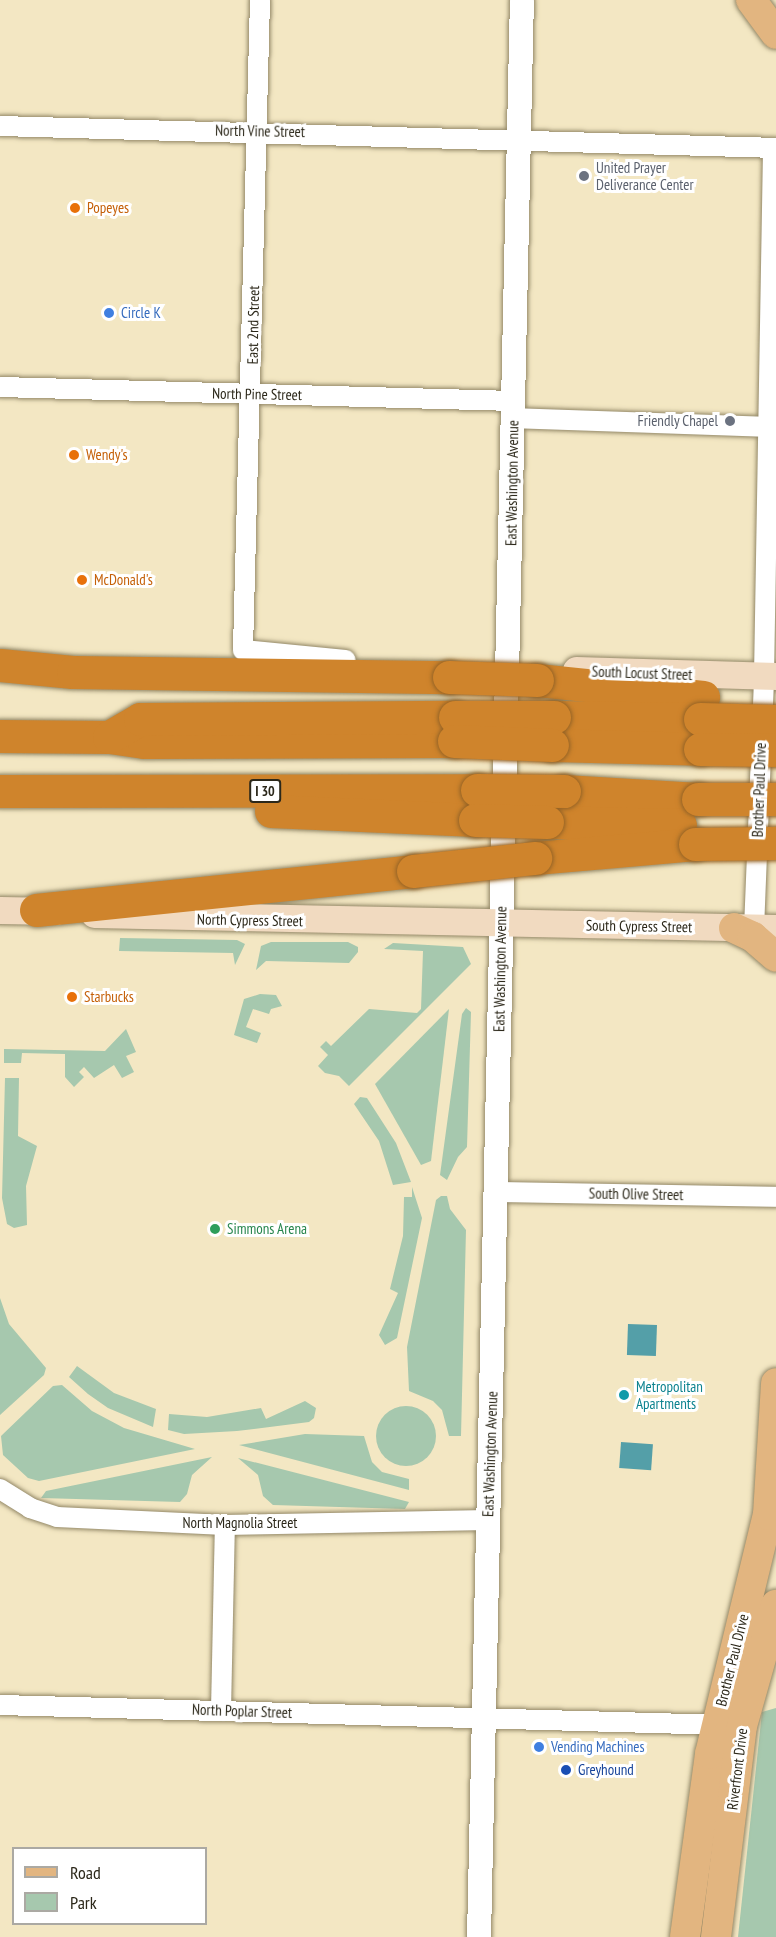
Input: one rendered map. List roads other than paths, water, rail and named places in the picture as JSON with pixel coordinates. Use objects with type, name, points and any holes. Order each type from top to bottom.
[{"type":"highway","points":[[0,665],[121,673],[449,676],[522,673],[701,722],[776,750]]},
{"type":"highway","points":[[701,722],[772,685]]},
{"type":"highway","points":[[0,736],[109,737],[144,742],[454,729],[553,731],[701,722],[776,721]]},
{"type":"highway","name":"I 30","points":[[0,791],[476,805],[564,791],[697,823],[776,799]]},
{"type":"highway","points":[[476,805],[547,822],[697,823],[776,829]]},
{"type":"highway","points":[[36,910],[535,858],[697,823],[776,843]]},
{"type":"main road","points":[[751,0],[776,34]]},
{"type":"main road","name":"South Locust Street","points":[[522,673],[772,685]]},
{"type":"main road","name":"North Cypress Street","points":[[0,910],[36,910],[136,917],[501,924]]},
{"type":"main road","name":"South Cypress Street","points":[[501,924],[754,928]]},
{"type":"main road","points":[[754,928],[753,937],[776,957]]},
{"type":"main road","name":"Brother Paul Drive","points":[[685,1937],[729,1725],[768,1515],[776,1383]]},
{"type":"main road","name":"Riverfront Drive","points":[[716,1937],[729,1725],[776,1605]]},
{"type":"street","name":"East 2nd Street","points":[[260,0],[252,394],[243,650],[333,660],[522,673]]},
{"type":"street","name":"East Washington Avenue","points":[[478,1937],[501,924],[522,673],[513,409],[522,0]]},
{"type":"street","name":"North Vine Street","points":[[0,126],[257,131],[774,148]]},
{"type":"street","name":"Brother Paul Drive","points":[[754,928],[772,685],[774,148]]},
{"type":"street","name":"North Pine Street","points":[[0,387],[252,394],[772,427]]},
{"type":"street","name":"South Olive Street","points":[[495,1192],[776,1197]]},
{"type":"street","name":"North Magnolia Street","points":[[0,1489],[30,1508],[57,1517],[225,1526],[488,1520]]},
{"type":"street","points":[[221,1711],[225,1526]]},
{"type":"street","name":"North Poplar Street","points":[[0,1705],[729,1725]]},
{"type":"water","points":[[628,1324],[657,1325],[656,1356],[627,1355]]},
{"type":"water","points":[[621,1442],[653,1444],[651,1470],[619,1468]]},
{"type":"place","name":"United Prayer Deliverance Center","points":[[584,176]]},
{"type":"place","name":"Popeyes","points":[[75,208]]},
{"type":"place","name":"Circle K","points":[[109,313]]},
{"type":"place","name":"Friendly Chapel","points":[[730,421]]},
{"type":"place","name":"Wendy's","points":[[74,455]]},
{"type":"place","name":"McDonald's","points":[[82,580]]},
{"type":"place","name":"Starbucks","points":[[72,997]]},
{"type":"place","name":"Simmons Arena","points":[[215,1229]]},
{"type":"place","name":"Metropolitan Apartments","points":[[624,1395]]},
{"type":"place","name":"Vending Machines","points":[[539,1747]]},
{"type":"place","name":"Greyhound","points":[[566,1770]]}]
